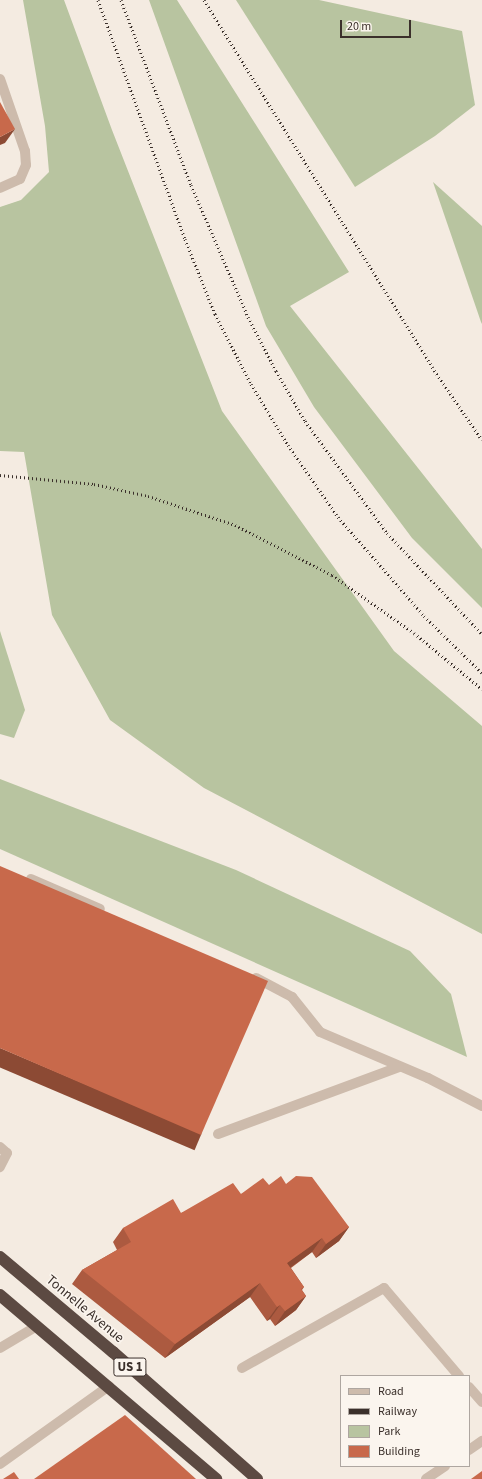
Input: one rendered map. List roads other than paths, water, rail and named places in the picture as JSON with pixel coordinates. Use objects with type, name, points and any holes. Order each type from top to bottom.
[{"type":"highway","name":"Tonnelle Avenue","points":[[0,1257],[119,1357],[257,1479]]},
{"type":"highway","name":"US 1","points":[[0,1295],[109,1386],[216,1479]]},
{"type":"street","points":[[0,79],[25,151],[26,165],[20,178],[0,188]]},
{"type":"street","points":[[20,875],[112,914]]},
{"type":"street","points":[[250,975],[292,997],[320,1032],[399,1067],[428,1078],[482,1106]]},
{"type":"street","points":[[218,1134],[399,1067]]},
{"type":"street","points":[[0,1148],[7,1153],[0,1167]]},
{"type":"street","points":[[242,1368],[384,1288],[458,1375]]},
{"type":"street","points":[[0,1348],[37,1326]]},
{"type":"street","points":[[0,1464],[109,1386]]},
{"type":"street","points":[[470,1388],[482,1402]]},
{"type":"street","points":[[470,1449],[482,1441]]},
{"type":"street","points":[[426,1479],[444,1467]]},
{"type":"railway","points":[[98,0],[185,239],[215,314],[251,384],[288,445],[338,517],[424,616],[482,673]]},
{"type":"railway","points":[[121,0],[191,185],[248,317],[276,371],[305,421],[387,533],[482,634]]},
{"type":"railway","points":[[204,0],[432,367],[482,440]]},
{"type":"railway","points":[[0,475],[94,484],[148,496],[235,525],[332,575],[414,633],[482,689]]}]
